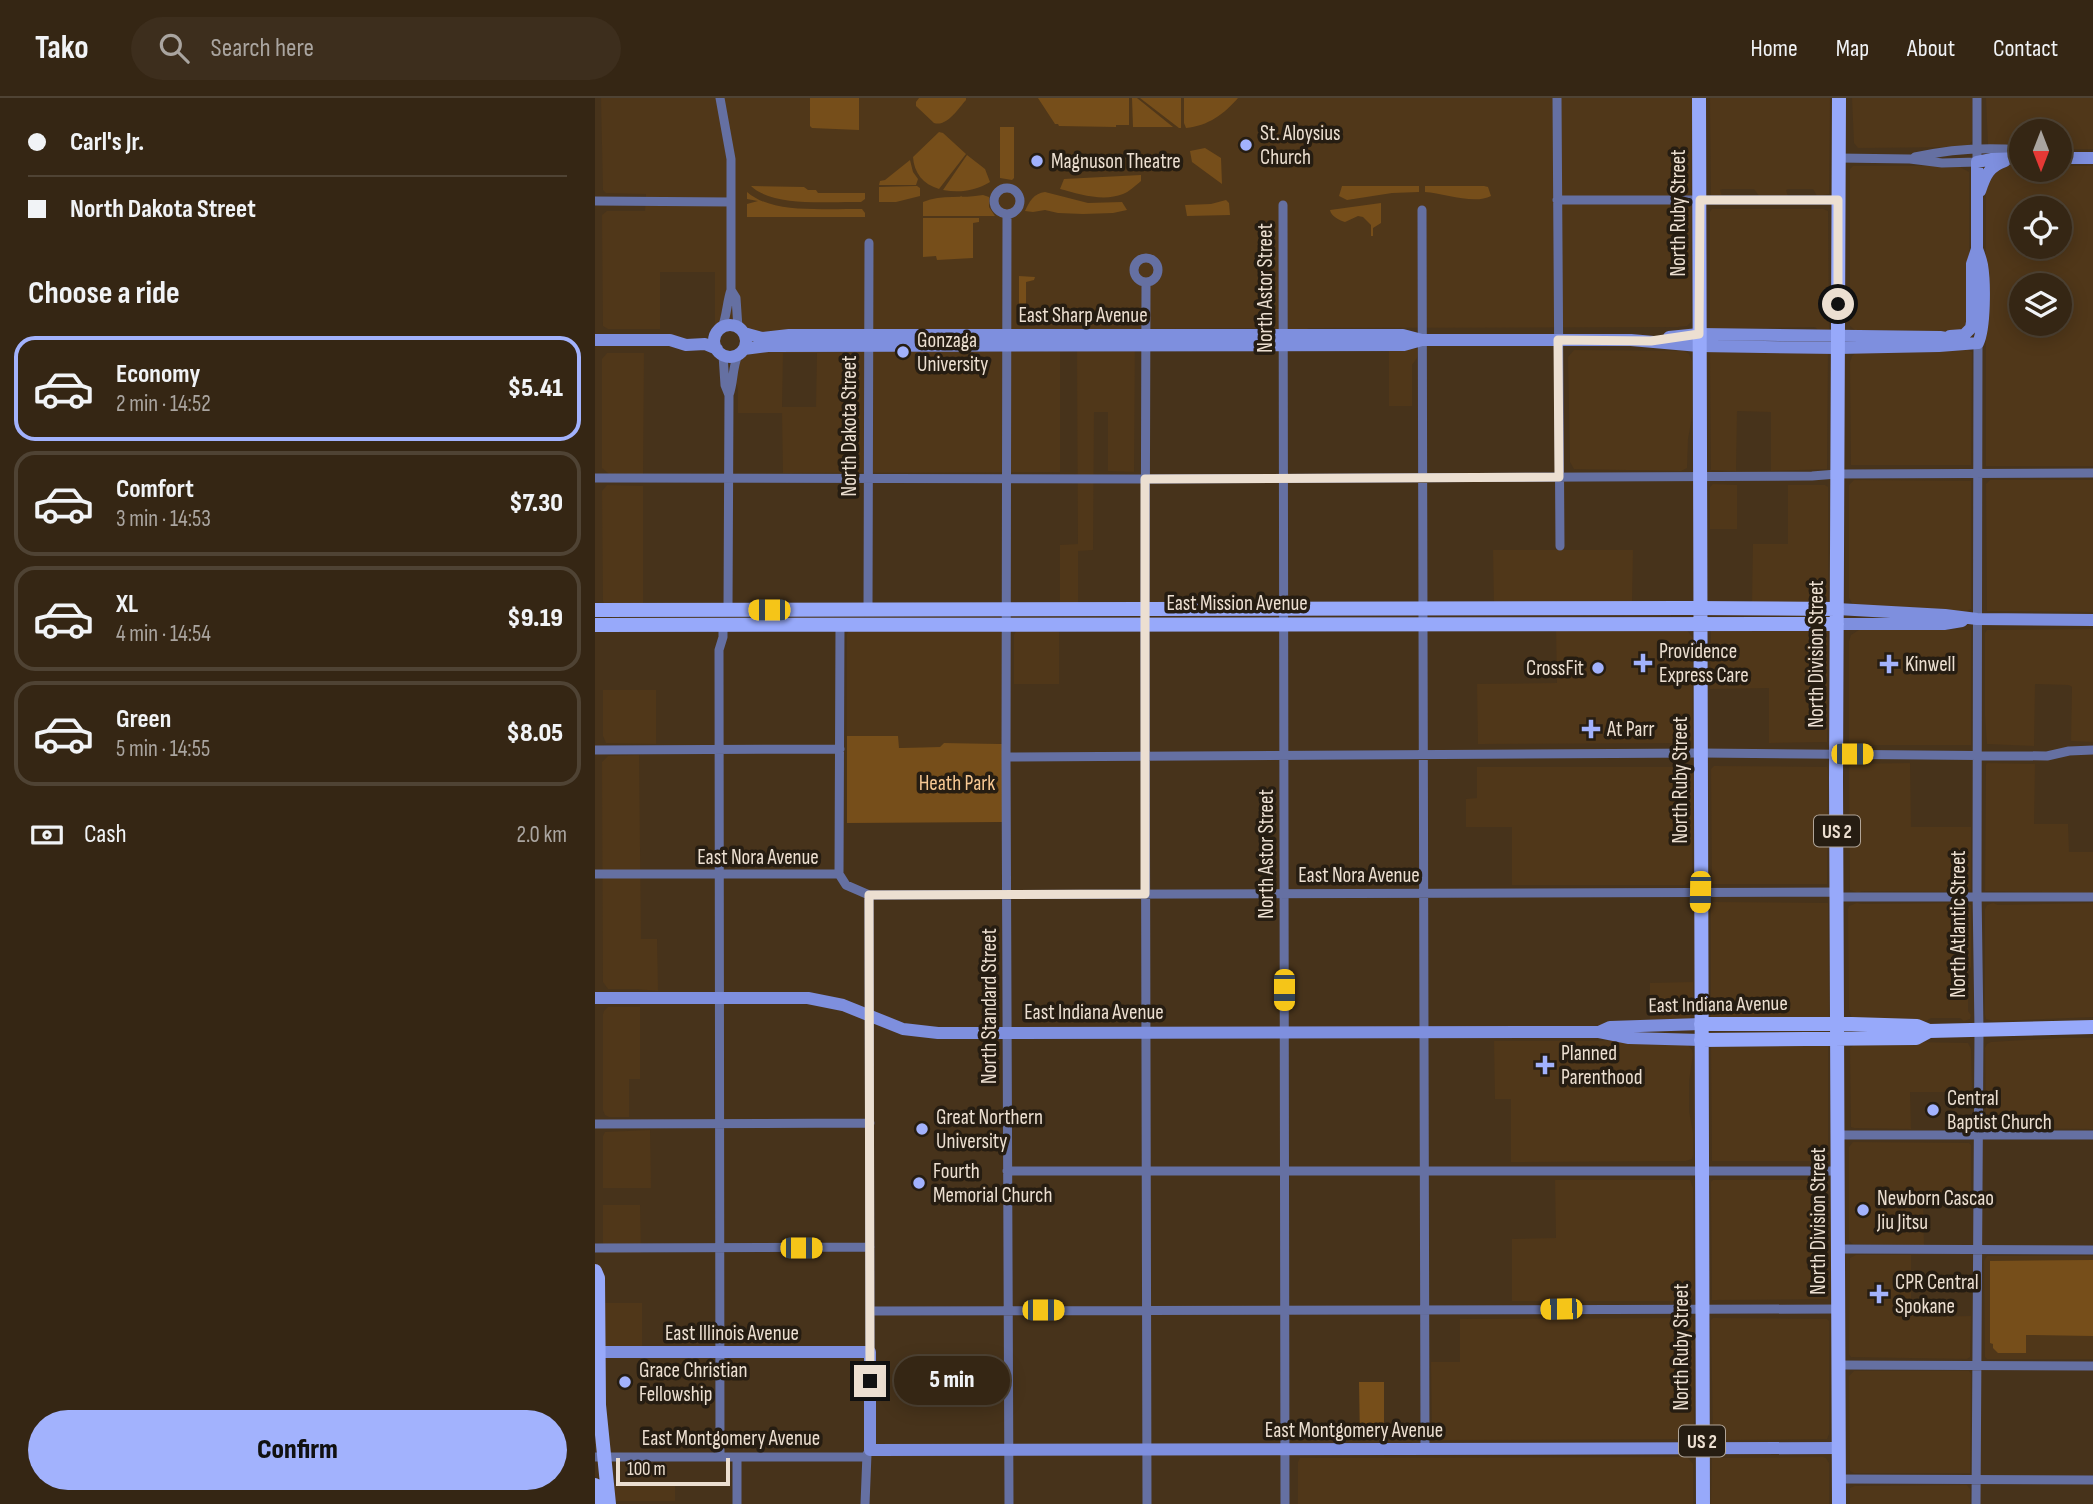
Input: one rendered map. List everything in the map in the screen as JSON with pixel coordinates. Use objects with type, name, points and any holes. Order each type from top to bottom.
[{"type":"main road","name":"North Ruby Street","points":[[1699,98],[1703,1504]]},
{"type":"main road","name":"North Division Street","points":[[1839,98],[1836,754],[1839,1504]]},
{"type":"main road","name":"East Mission Avenue","points":[[595,610],[728,610],[848,620],[1006,625],[1284,608],[1423,616],[1700,623],[1837,617]]},
{"type":"main road","name":"East Mission Avenue","points":[[595,625],[723,625],[848,620],[868,610],[1007,610],[1284,624],[1423,616],[1701,608],[1837,617]]},
{"type":"main road","points":[[671,625],[692,618],[717,618],[725,615],[728,610]]},
{"type":"main road","name":"East Indiana Avenue","points":[[1701,1024],[1917,1026],[1930,1031]]},
{"type":"main road","points":[[1930,1031],[2093,1027]]},
{"type":"main road","name":"East Indiana Avenue","points":[[1701,1040],[1916,1038],[1930,1031]]},
{"type":"main road","points":[[595,1271],[598,1278],[599,1457],[609,1504]]},
{"type":"main road","points":[[595,1485],[597,1504]]},
{"type":"street","points":[[720,98],[730,152],[731,290],[728,312],[715,341],[729,395]]},
{"type":"street","points":[[1557,98],[1560,546]]},
{"type":"street","name":"North Atlantic Street","points":[[1977,98],[1977,249],[1982,265],[1983,286],[1983,329],[1978,343]]},
{"type":"street","points":[[1838,158],[1910,159],[1942,163],[1977,156],[1992,159],[2009,157]]},
{"type":"street","points":[[2072,158],[2093,158]]},
{"type":"street","points":[[1977,201],[1991,168],[2009,160]]},
{"type":"street","points":[[1557,200],[1838,200]]},
{"type":"street","points":[[595,201],[731,202]]},
{"type":"street","name":"North Astor Street","points":[[1283,205],[1285,1504]]},
{"type":"street","points":[[1422,210],[1425,1449]]},
{"type":"street","name":"North Standard Street","points":[[1007,214],[1006,1033],[1009,1504]]},
{"type":"street","name":"North Dakota Street","points":[[868,610],[869,243]]},
{"type":"street","name":"North Atlantic Street","points":[[1976,1504],[1979,1031],[1978,343],[1977,320],[1972,304],[1972,264],[1977,249]]},
{"type":"street","points":[[1146,282],[1147,1504]]},
{"type":"street","points":[[728,610],[729,395],[733,385],[732,370],[746,341],[741,331],[736,298],[731,290]]},
{"type":"street","points":[[1940,337],[1964,335],[1968,332],[1972,322],[1972,304]]},
{"type":"street","points":[[595,340],[670,340],[720,331],[730,326],[741,331]]},
{"type":"street","name":"East Sharp Avenue","points":[[741,331],[762,338],[789,335],[869,340]]},
{"type":"street","name":"East Sharp Avenue","points":[[1837,341],[1940,337],[1978,343]]},
{"type":"street","points":[[670,340],[686,345],[705,344],[730,357],[741,352]]},
{"type":"street","name":"East Sharp Avenue","points":[[741,352],[768,346],[869,340],[1283,340],[1404,345],[1422,340],[1978,343]]},
{"type":"street","points":[[595,478],[1283,479],[2093,473]]},
{"type":"street","points":[[1837,617],[1944,624],[1977,619],[2093,620]]},
{"type":"street","points":[[839,874],[840,749],[848,620]]},
{"type":"street","points":[[720,1457],[719,650],[723,625]]},
{"type":"street","points":[[595,750],[840,749]]},
{"type":"street","points":[[1006,757],[1701,753],[2047,756],[2069,751],[2093,750]]},
{"type":"street","name":"East Nora Avenue","points":[[595,874],[839,874],[846,885],[869,895],[1700,892],[2093,897]]},
{"type":"street","points":[[865,1504],[870,1352],[869,895]]},
{"type":"street","name":"East Indiana Avenue","points":[[595,998],[808,998],[843,1004],[904,1030],[938,1033],[1599,1032],[1629,1038],[1701,1040]]},
{"type":"street","name":"East Indiana Avenue","points":[[1599,1032],[1609,1027],[1701,1024]]},
{"type":"street","points":[[595,1124],[870,1124]]},
{"type":"street","points":[[1838,1135],[2093,1135]]},
{"type":"street","points":[[1007,1171],[1838,1171]]},
{"type":"street","points":[[595,1248],[870,1247]]},
{"type":"street","points":[[1839,1249],[2093,1250]]},
{"type":"street","points":[[870,1311],[1839,1309]]},
{"type":"street","name":"East Illinois Avenue","points":[[597,1352],[870,1352]]},
{"type":"street","points":[[1839,1365],[2093,1366]]},
{"type":"street","name":"East Montgomery Avenue","points":[[599,1457],[737,1457],[1009,1450],[1839,1448]]},
{"type":"street","points":[[737,1457],[737,1504]]},
{"type":"street","points":[[1839,1479],[2093,1480]]},
{"type":"shaded area","name":"Gonzaga University","points":[[601,98],[1692,98],[1691,322],[1687,326],[1678,327],[1309,328],[1303,331],[1265,331],[1258,328],[1135,329],[1134,472],[1108,471],[1108,412],[1094,412],[1093,550],[1078,551],[1078,606],[1060,606],[1060,545],[1078,544],[1077,351],[1060,352],[1060,472],[783,473],[782,413],[738,413],[736,383],[739,359],[749,350],[748,330],[715,330],[715,272],[660,272],[660,329],[608,329],[603,326],[602,215],[607,211],[645,211],[646,194],[606,193],[603,190]],"holes":[[[783,353],[817,353],[816,407],[782,407]]]},
{"type":"shaded area","points":[[1710,98],[1830,98],[1829,194],[1817,196],[1813,189],[1788,189],[1788,196],[1759,196],[1754,189],[1723,189],[1720,190],[1722,196],[1711,195]]},
{"type":"shaded area","points":[[1852,98],[1973,98],[1972,141],[1963,147],[1858,148],[1854,143]]},
{"type":"shaded area","points":[[1986,98],[2093,98],[2093,149],[2072,149],[2072,119],[2009,119],[2009,147],[1988,145]]},
{"type":"shaded area","points":[[1853,166],[1958,166],[1969,172],[1969,324],[1963,333],[1855,330],[1850,326],[1850,169]]},
{"type":"shaded area","points":[[2004,166],[2009,166],[2009,182],[2072,182],[2072,166],[2093,166],[2093,466],[1986,466],[1986,183],[1989,176]]},
{"type":"shaded area","points":[[1712,209],[1828,211],[1829,330],[1819,331],[1815,327],[1710,329]]},
{"type":"shaded area","points":[[1418,349],[1417,358],[1412,365],[1412,406],[1389,406],[1389,351]]},
{"type":"shaded area","points":[[1574,350],[1684,351],[1689,354],[1692,361],[1692,417],[1687,468],[1681,471],[1574,469],[1570,462],[1568,357]]},
{"type":"shaded area","points":[[1710,352],[1828,353],[1827,469],[1771,471],[1771,412],[1737,411],[1736,471],[1711,470]]},
{"type":"shaded area","points":[[1972,352],[1971,465],[1851,465],[1852,356],[1856,353]]},
{"type":"shaded area","points":[[607,353],[644,353],[643,474],[609,474],[602,468],[602,359]]},
{"type":"shaded area","points":[[1854,480],[1971,481],[1971,609],[1907,609],[1855,606],[1852,603],[1849,598],[1849,485]]},
{"type":"shaded area","points":[[1990,480],[2093,480],[2093,612],[1987,611],[1986,484]]},
{"type":"shaded area","points":[[1713,484],[1737,485],[1737,529],[1710,529],[1710,487]]},
{"type":"shaded area","points":[[607,485],[643,486],[643,606],[604,604],[603,601],[602,491]]},
{"type":"shaded area","points":[[1788,485],[1828,487],[1828,605],[1752,605],[1753,544],[1788,544]]},
{"type":"shaded area","points":[[1493,550],[1633,550],[1632,601],[1494,605]]},
{"type":"shaded area","points":[[1556,628],[1686,629],[1693,638],[1692,740],[1686,743],[1478,744],[1477,684],[1557,683]]},
{"type":"shaded area","points":[[1059,629],[1059,684],[1014,684],[1016,631]]},
{"type":"shaded area","points":[[1711,629],[1828,631],[1827,742],[1769,743],[1769,688],[1710,689]]},
{"type":"shaded area","points":[[2093,629],[2093,742],[2071,741],[2072,687],[2035,684],[2034,746],[1987,744],[1987,630]]},
{"type":"shaded area","points":[[1859,630],[1971,630],[1971,745],[1852,745],[1849,742],[1849,641],[1851,635]]},
{"type":"shaded area","points":[[849,631],[1000,631],[1002,744],[944,743],[940,747],[898,748],[898,736],[847,736]]},
{"type":"shaded area","points":[[603,690],[656,690],[656,744],[606,743],[603,736]]},
{"type":"shaded area","points":[[639,755],[641,939],[657,939],[658,991],[608,989],[603,982],[602,762],[608,756]]},
{"type":"shaded area","points":[[1910,763],[1911,827],[1971,827],[1970,892],[1859,893],[1850,890],[1849,767],[1854,764]]},
{"type":"shaded area","points":[[1987,763],[2035,764],[2034,824],[2068,824],[2069,852],[2093,852],[2093,893],[1985,891]]},
{"type":"shaded area","points":[[1714,766],[1827,767],[1827,884],[1712,884],[1711,769]]},
{"type":"shaded area","points":[[1477,767],[1687,767],[1693,774],[1692,881],[1685,885],[1512,885],[1512,827],[1466,827],[1466,799],[1477,798]]},
{"type":"shaded area","points":[[1713,902],[1828,903],[1829,1018],[1711,1019]]},
{"type":"shaded area","points":[[1857,903],[1971,905],[1971,967],[1968,970],[1970,1019],[1858,1020],[1851,1016],[1848,909]]},
{"type":"shaded area","points":[[1993,903],[2093,903],[2093,1017],[1994,1021],[1986,1019],[1985,909]]},
{"type":"shaded area","points":[[1693,982],[1693,1012],[1690,1018],[1650,1022],[1650,983]]},
{"type":"shaded area","points":[[608,1007],[640,1007],[640,1079],[629,1079],[629,1117],[609,1117],[603,1110],[603,1014]]},
{"type":"shaded area","points":[[2093,1038],[2093,1129],[1986,1128],[1987,1044]]},
{"type":"shaded area","points":[[1494,1041],[1687,1044],[1693,1055],[1689,1081],[1692,1159],[1511,1162],[1511,1099],[1495,1099]]},
{"type":"shaded area","points":[[1968,1043],[1971,1049],[1972,1092],[1910,1092],[1911,1129],[1851,1127],[1850,1048],[1854,1045]]},
{"type":"shaded area","points":[[1711,1045],[1828,1045],[1828,1159],[1712,1161]]},
{"type":"shaded area","points":[[650,1130],[651,1188],[603,1188],[605,1132]]},
{"type":"shaded area","points":[[1853,1142],[1969,1143],[1971,1200],[1923,1200],[1924,1245],[1853,1244],[1849,1241],[1849,1147]]},
{"type":"shaded area","points":[[1555,1180],[1690,1180],[1693,1188],[1694,1293],[1691,1299],[1512,1301],[1512,1239],[1556,1238]]},
{"type":"shaded area","points":[[1713,1180],[1827,1182],[1828,1299],[1712,1300]]},
{"type":"shaded area","points":[[603,1205],[640,1205],[641,1253],[603,1253]]},
{"type":"shaded area","points":[[1856,1255],[1911,1255],[1911,1307],[1914,1317],[1971,1316],[1970,1357],[1851,1357],[1850,1258]]},
{"type":"shaded area","points":[[1987,1256],[2093,1256],[2093,1359],[1987,1359],[1984,1261]]},
{"type":"shaded area","points":[[603,1303],[642,1303],[642,1346],[607,1347],[604,1344]]},
{"type":"shaded area","points":[[1689,1318],[1693,1322],[1694,1431],[1688,1439],[1437,1440],[1432,1437],[1431,1362],[1460,1362],[1460,1319]]},
{"type":"shaded area","points":[[1713,1318],[1829,1321],[1827,1439],[1713,1440]]},
{"type":"shaded area","points":[[1854,1371],[1969,1371],[1970,1473],[1850,1471],[1849,1376]]},
{"type":"shaded area","points":[[1683,1457],[1693,1464],[1693,1504],[1298,1504],[1300,1458]]},
{"type":"shaded area","points":[[1823,1457],[1829,1463],[1829,1504],[1711,1504],[1712,1458]]},
{"type":"shaded area","points":[[612,1484],[675,1484],[675,1501],[614,1501]]},
{"type":"shaded area","points":[[1967,1485],[1970,1489],[1970,1504],[1850,1504],[1850,1488],[1855,1486]]},
{"type":"green space","points":[[810,98],[859,98],[859,130],[812,128]]},
{"type":"green space","points":[[919,98],[966,100],[952,116],[939,124],[934,123],[916,106]]},
{"type":"green space","points":[[1038,98],[1129,98],[1129,125],[1059,126]]},
{"type":"green space","points":[[1132,98],[1137,98],[1173,127],[1133,127]]},
{"type":"green space","points":[[1140,98],[1181,98],[1181,128],[1179,128]]},
{"type":"green space","points":[[1184,98],[1238,98],[1215,118],[1186,128]]},
{"type":"green space","points":[[1000,127],[1014,127],[1012,180],[1000,178]]},
{"type":"green space","points":[[939,132],[966,154],[939,189],[920,177],[913,157]]},
{"type":"green space","points":[[1205,148],[1221,158],[1222,184],[1192,162],[1190,151]]},
{"type":"green space","points":[[967,155],[985,169],[990,182],[967,190],[943,190]]},
{"type":"green space","points":[[910,160],[918,179],[916,185],[879,185],[880,181]]},
{"type":"green space","points":[[1141,175],[1141,181],[1135,186],[1115,196],[1091,196],[1060,189],[1064,179]]},
{"type":"green space","points":[[751,186],[804,187],[818,193],[865,193],[865,199],[861,202],[788,200],[774,198]]},
{"type":"green space","points":[[1342,186],[1419,186],[1419,192],[1347,200],[1339,196]]},
{"type":"green space","points":[[1425,186],[1484,186],[1488,187],[1491,196],[1459,198],[1425,192]]},
{"type":"green space","points":[[879,187],[920,188],[920,196],[896,202],[879,202]]},
{"type":"green space","points":[[747,192],[771,204],[786,207],[862,209],[865,217],[747,217],[747,204],[758,201],[747,199]]},
{"type":"green space","points":[[1045,192],[1088,203],[1122,202],[1127,210],[1083,214],[1025,211],[1035,196]]},
{"type":"green space","points":[[983,195],[989,197],[989,207],[995,216],[923,216],[923,202],[937,198]]},
{"type":"green space","points":[[1226,200],[1229,203],[1230,215],[1187,216],[1185,205],[1211,204]]},
{"type":"green space","points":[[1381,203],[1381,223],[1373,228],[1373,236],[1371,225],[1363,217],[1358,216],[1345,222],[1334,216],[1330,210]]},
{"type":"green space","points":[[923,218],[979,218],[979,222],[973,223],[973,258],[937,260],[936,256],[923,257]]},
{"type":"green space","points":[[1019,276],[1035,277],[1034,280],[1026,282],[1026,311],[1030,317],[1088,318],[1095,314],[1103,318],[1103,323],[1019,323]]},
{"type":"green space","name":"Heath Park","points":[[847,736],[898,736],[899,748],[940,747],[944,743],[1002,744],[1002,822],[847,823]]},
{"type":"green space","points":[[2093,1260],[2093,1336],[2026,1335],[2026,1353],[1998,1353],[1993,1348],[1990,1343],[1990,1261]]},
{"type":"green space","points":[[1359,1382],[1384,1382],[1384,1440],[1360,1440]]},
{"type":"place","name":"St. Aloysius Church","points":[[1246,145]]},
{"type":"place","name":"Magnuson Theatre","points":[[1037,161]]},
{"type":"place","name":"Gonzaga University","points":[[903,352]]},
{"type":"place","name":"Providence Express Care","points":[[1643,663]]},
{"type":"place","name":"Kinwell","points":[[1889,664]]},
{"type":"place","name":"CrossFit","points":[[1598,668]]},
{"type":"place","name":"At Parr","points":[[1591,729]]},
{"type":"place","name":"Planned Parenthood","points":[[1545,1065]]},
{"type":"place","name":"Central Baptist Church","points":[[1933,1110]]},
{"type":"place","name":"Great Northern University","points":[[922,1129]]},
{"type":"place","name":"Fourth Memorial Church","points":[[919,1183]]},
{"type":"place","name":"Newborn Cascao Jiu Jitsu","points":[[1863,1210]]},
{"type":"place","name":"CPR Central Spokane","points":[[1879,1294]]},
{"type":"place","name":"Grace Christian Fellowship","points":[[625,1382]]},
{"type":"route","points":[[870,1381],[869,895],[1145,894],[1145,479],[1559,477],[1558,340],[1651,341],[1699,334],[1700,200],[1838,200],[1838,304]]}]
